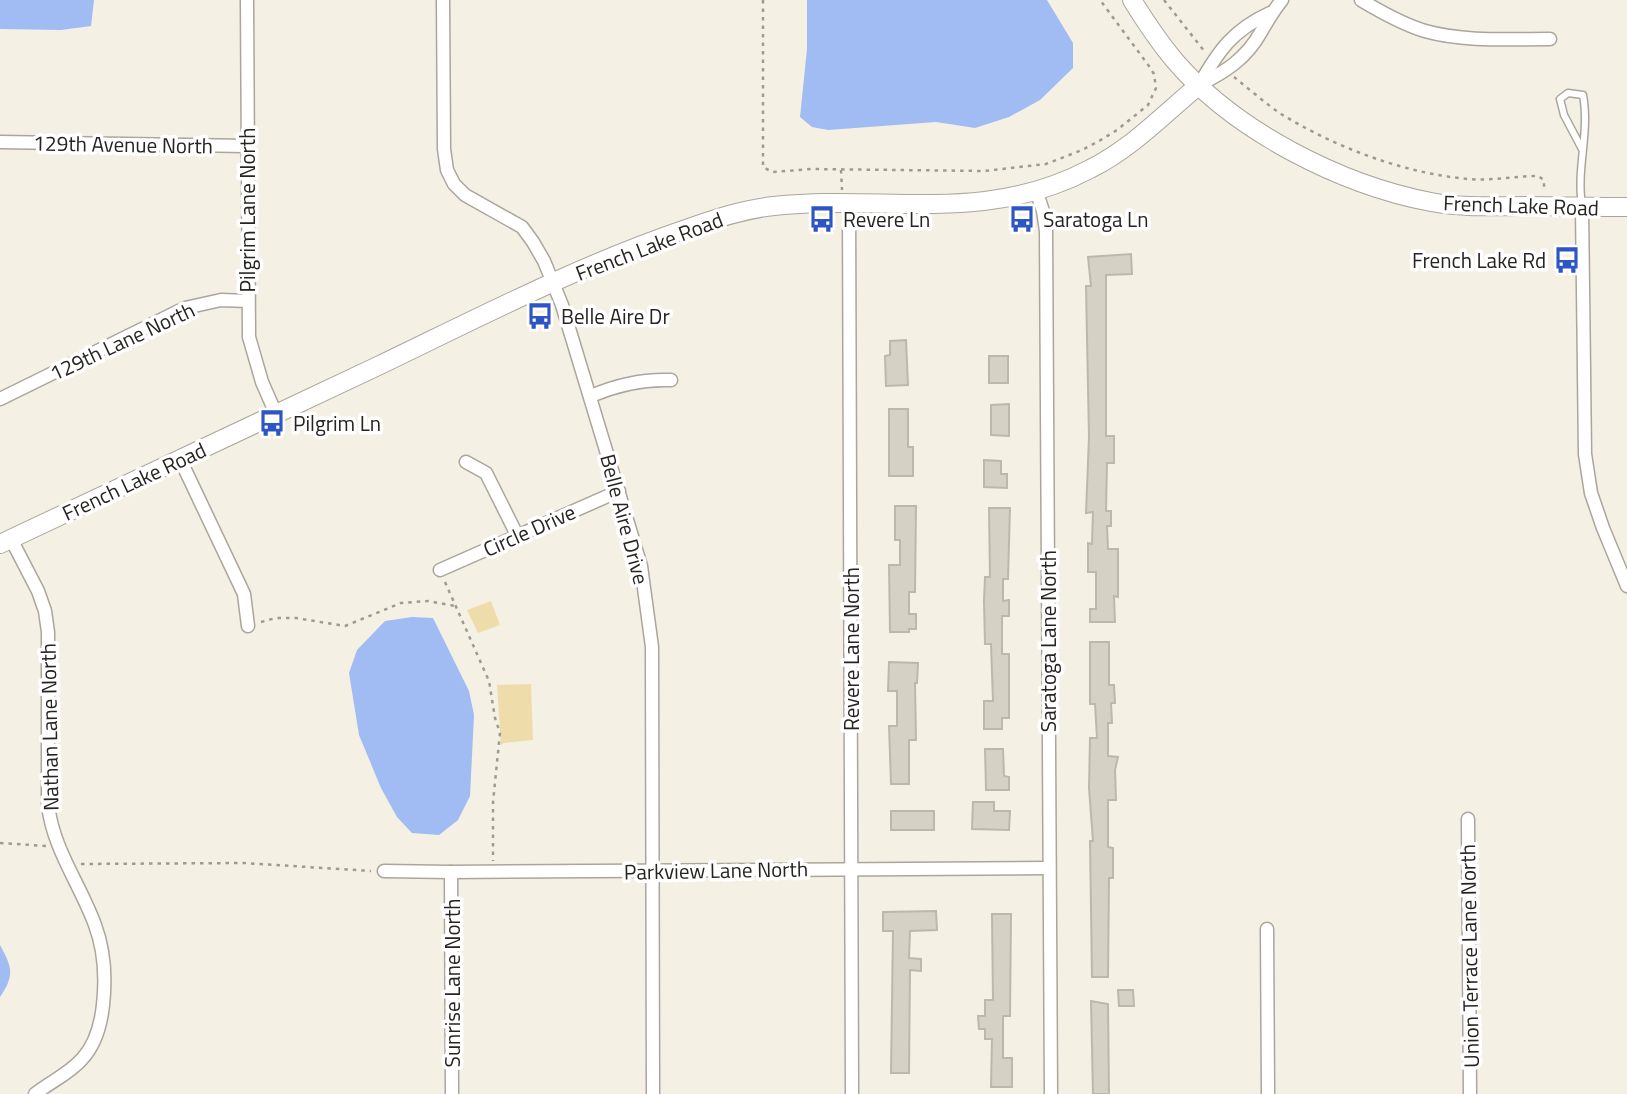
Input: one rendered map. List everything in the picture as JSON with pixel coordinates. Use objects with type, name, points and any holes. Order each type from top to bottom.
[{"type":"street","name":"Pilgrim Lane North","points":[[247,0],[248,337],[276,414]]},
{"type":"street","name":"Belle Aire Drive","points":[[443,0],[444,149],[447,170],[454,184],[465,195],[522,228],[533,242],[553,282],[591,396],[641,566],[652,647],[653,1094]]},
{"type":"street","points":[[1132,0],[1175,61],[1199,85]]},
{"type":"street","points":[[1199,85],[1234,67],[1261,34],[1270,13],[1282,0]]},
{"type":"street","points":[[1361,0],[1392,18],[1426,31],[1473,38],[1550,39]]},
{"type":"street","points":[[1199,85],[1219,52],[1247,23],[1270,13]]},
{"type":"street","name":"French Lake Road","points":[[6,541],[553,282],[681,230],[724,216],[772,206],[978,203],[1036,190],[1089,170],[1114,156],[1161,120],[1199,85],[1220,103],[1283,146],[1330,170],[1371,186],[1433,202],[1494,206],[1627,207]]},
{"type":"street","name":"129th Avenue North","points":[[0,142],[247,146]]},
{"type":"street","name":"Saratoga Lane North","points":[[1036,190],[1046,231],[1051,1094]]},
{"type":"street","name":"Revere Lane North","points":[[849,204],[852,1094]]},
{"type":"street","points":[[1582,207],[1585,454],[1591,493],[1627,586]]},
{"type":"street","name":"129th Lane North","points":[[0,399],[185,308],[220,300],[248,301]]},
{"type":"street","points":[[591,396],[608,389],[654,379],[671,380]]},
{"type":"street","points":[[180,459],[244,594],[248,626]]},
{"type":"street","points":[[466,462],[486,473],[517,535]]},
{"type":"street","name":"Circle Drive","points":[[440,570],[619,491]]},
{"type":"street","name":"Nathan Lane North","points":[[6,541],[38,591],[45,611],[48,632],[50,826],[95,923],[103,962],[101,1020],[95,1040],[84,1058],[35,1094]]},
{"type":"street","name":"Union Terrace Lane North","points":[[1468,819],[1470,1094]]},
{"type":"street","name":"Parkview Lane North","points":[[384,871],[451,873],[1049,868]]},
{"type":"street","name":"Sunrise Lane North","points":[[451,873],[452,1094]]},
{"type":"street","points":[[1267,929],[1268,1094]]},
{"type":"lane","points":[[1582,149],[1564,115],[1560,99],[1568,93],[1583,95],[1586,124],[1579,188],[1582,207]]},
{"type":"path","points":[[763,0],[763,167],[772,172],[812,169],[1012,170],[1046,164],[1082,150],[1117,130],[1147,105],[1156,88],[1154,74],[1149,66],[1100,0]]},
{"type":"path","points":[[1164,0],[1202,49]]},
{"type":"path","points":[[1237,80],[1279,113],[1331,141],[1373,157],[1430,173],[1469,179],[1500,180],[1538,176],[1544,180],[1544,206]]},
{"type":"path","points":[[440,570],[489,681],[500,733],[493,802],[493,871]]},
{"type":"path","points":[[248,626],[276,618],[345,626],[401,603],[428,601],[455,606]]},
{"type":"path","points":[[0,843],[44,847],[57,845]]},
{"type":"path","points":[[67,865],[244,863],[384,871]]},
{"type":"shaded area","points":[[491,601],[500,625],[478,633],[467,610]]},
{"type":"shaded area","points":[[531,684],[533,740],[501,745],[497,685]]},
{"type":"water","points":[[0,0],[94,0],[91,26],[61,30],[0,29]]},
{"type":"water","points":[[807,0],[1047,0],[1073,43],[1073,68],[1040,100],[1009,117],[975,128],[936,122],[828,130],[812,127],[800,117],[807,49]]},
{"type":"water","points":[[412,617],[433,618],[469,691],[474,715],[470,796],[458,820],[439,835],[412,833],[397,817],[381,788],[359,735],[349,673],[357,650],[385,621]]},
{"type":"water","points":[[0,945],[7,959],[10,977],[0,997]]},
{"type":"building","points":[[1131,254],[1132,274],[1106,275],[1106,436],[1114,436],[1114,463],[1107,463],[1106,511],[1111,511],[1111,526],[1107,526],[1108,549],[1118,549],[1118,597],[1114,596],[1115,622],[1090,622],[1090,609],[1096,609],[1096,572],[1088,572],[1088,543],[1092,544],[1093,512],[1086,513],[1089,437],[1086,286],[1091,286],[1088,257]]},
{"type":"building","points":[[906,340],[908,385],[886,386],[885,356],[890,355],[890,341]]},
{"type":"building","points":[[989,356],[1008,356],[1008,383],[989,383]]},
{"type":"building","points":[[1009,404],[1009,436],[991,435],[991,405]]},
{"type":"building","points":[[889,409],[908,409],[908,447],[913,447],[913,476],[889,476]]},
{"type":"building","points":[[984,460],[1001,461],[1001,474],[1007,474],[1007,488],[984,487]]},
{"type":"building","points":[[895,506],[916,506],[915,592],[909,592],[909,614],[916,614],[916,629],[909,629],[909,632],[890,632],[889,565],[900,565],[900,540],[895,540]]},
{"type":"building","points":[[989,508],[1010,508],[1008,579],[1003,579],[1003,601],[1009,600],[1009,616],[1002,616],[1002,654],[1009,654],[1009,718],[1002,718],[1002,729],[984,729],[984,701],[993,701],[991,644],[985,644],[984,601],[985,577],[990,577]]},
{"type":"building","points":[[1090,642],[1109,642],[1109,685],[1114,685],[1115,703],[1111,703],[1112,723],[1108,723],[1108,756],[1118,757],[1115,770],[1116,800],[1108,800],[1108,847],[1113,848],[1113,878],[1109,878],[1108,977],[1092,977],[1090,841],[1093,841],[1089,788],[1090,738],[1097,738],[1095,704],[1090,704]]},
{"type":"building","points":[[889,662],[918,663],[915,683],[916,740],[909,740],[909,784],[891,784],[889,726],[897,726],[897,691],[888,691]]},
{"type":"building","points":[[985,749],[1003,749],[1004,776],[1009,777],[1009,790],[986,790]]},
{"type":"building","points":[[973,802],[994,802],[994,811],[1010,811],[1009,830],[972,829]]},
{"type":"building","points":[[891,811],[934,811],[934,830],[891,830]]},
{"type":"building","points":[[936,911],[937,930],[910,931],[909,958],[921,959],[921,971],[910,970],[909,1073],[891,1073],[893,931],[883,931],[883,912]]},
{"type":"building","points":[[992,914],[1011,914],[1010,1016],[1003,1016],[1003,1058],[1012,1058],[1012,1087],[991,1087],[992,1039],[985,1039],[985,1029],[979,1029],[978,1016],[985,1016],[985,1000],[993,1000]]},
{"type":"building","points":[[1118,990],[1133,990],[1134,1006],[1119,1006]]},
{"type":"building","points":[[1091,1001],[1108,1004],[1109,1094],[1093,1094]]},
{"type":"place","name":"Revere Ln","points":[[822,219]]},
{"type":"place","name":"Saratoga Ln","points":[[1022,219]]},
{"type":"place","name":"French Lake Rd","points":[[1567,260]]},
{"type":"place","name":"Belle Aire Dr","points":[[540,316]]},
{"type":"place","name":"Pilgrim Ln","points":[[272,423]]}]
